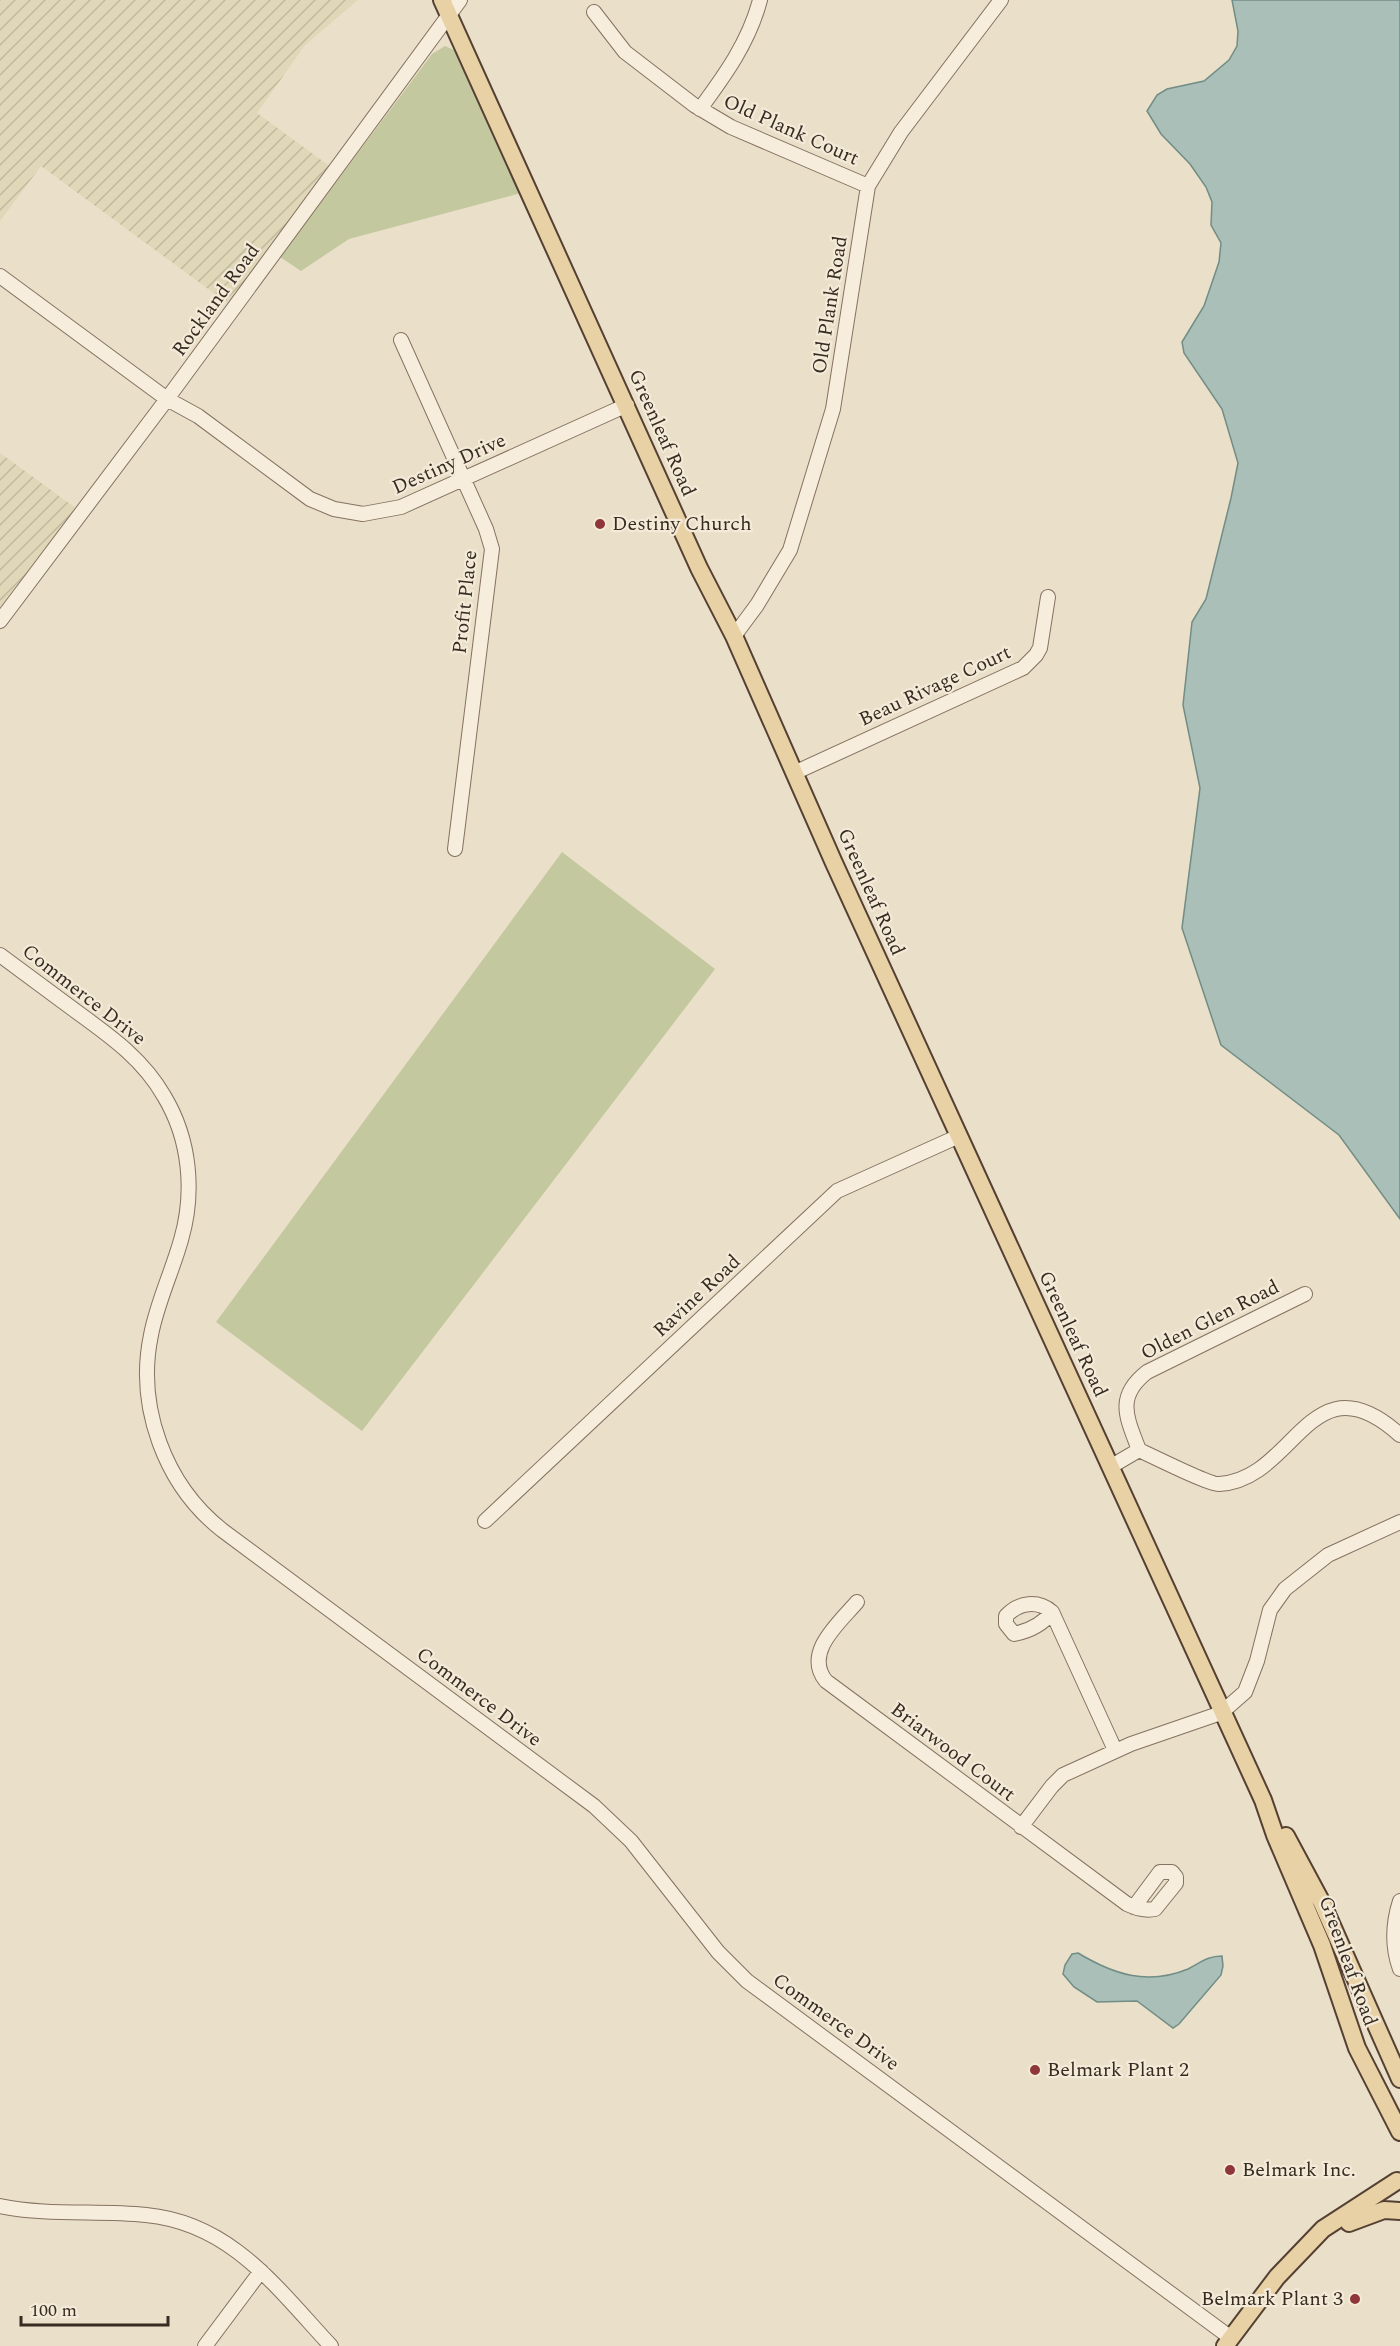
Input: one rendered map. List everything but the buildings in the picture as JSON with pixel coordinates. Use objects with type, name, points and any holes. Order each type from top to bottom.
[{"type":"main road","name":"Greenleaf Road","points":[[446,7],[699,568],[734,636],[1221,1713],[1263,1800],[1310,1879],[1400,2079]]},
{"type":"main road","name":"Greenleaf Road","points":[[1263,1800],[1275,1835],[1313,1921],[1357,2048],[1400,2133]]},
{"type":"main road","points":[[1228,2342],[1277,2277],[1313,2240],[1337,2218],[1378,2195],[1398,2178]]},
{"type":"main road","points":[[1398,2178],[1396,2194],[1400,2204]]},
{"type":"main road","points":[[1313,2240],[1366,2215],[1384,2210],[1400,2211]]},
{"type":"street","name":"Rockland Road","points":[[0,621],[167,399],[446,7],[460,0]]},
{"type":"street","points":[[700,109],[737,57],[760,0]]},
{"type":"street","name":"Old Plank Road","points":[[734,636],[757,605],[790,550],[833,409],[867,186],[901,132],[1001,0]]},
{"type":"street","name":"Old Plank Court","points":[[594,12],[625,52],[700,109],[731,127],[867,186]]},
{"type":"street","name":"Destiny Drive","points":[[0,276],[167,399],[198,416],[302,494],[334,509],[363,514],[388,511],[410,504],[627,405]]},
{"type":"street","name":"Profit Place","points":[[401,340],[490,538],[492,549],[455,849]]},
{"type":"street","name":"Beau Rivage Court","points":[[794,773],[1023,668],[1040,648],[1048,597]]},
{"type":"street","name":"Commerce Drive","points":[[0,955],[132,1055],[157,1084],[176,1121],[186,1158],[189,1200],[182,1239],[150,1336],[148,1389],[151,1412],[162,1449],[177,1479],[198,1507],[222,1530],[594,1806],[631,1841],[718,1952],[747,1981],[1228,2342]]},
{"type":"street","name":"Ravine Road","points":[[485,1521],[837,1191],[959,1136]]},
{"type":"street","name":"Olden Glen Road","points":[[1139,1450],[1127,1417],[1126,1395],[1134,1382],[1147,1372],[1305,1294]]},
{"type":"street","points":[[1110,1467],[1139,1450],[1217,1485],[1249,1478],[1318,1417],[1336,1407],[1358,1409],[1388,1424],[1400,1435]]},
{"type":"street","points":[[1021,1827],[1063,1775],[1115,1750],[1221,1713],[1245,1692],[1257,1661],[1270,1610],[1285,1589],[1328,1555],[1400,1522]]},
{"type":"street","name":"Briarwood Court","points":[[857,1602],[820,1648],[818,1663],[822,1677],[1021,1827],[1134,1907]]},
{"type":"street","points":[[1052,1612],[1115,1750]]},
{"type":"street","points":[[1400,1901],[1394,1932],[1400,1969]]},
{"type":"street","points":[[0,2206],[22,2210],[146,2215],[171,2219],[212,2234],[231,2245],[261,2271],[331,2346]]},
{"type":"street","points":[[205,2346],[261,2271]]},
{"type":"shaded area","points":[[0,0],[358,0],[305,45],[257,113],[332,168],[230,305],[41,166],[0,221]]},
{"type":"shaded area","points":[[0,453],[77,509],[0,613]]},
{"type":"green space","points":[[445,46],[454,50],[463,60],[521,193],[349,239],[301,271],[280,257],[432,54]]},
{"type":"green space","points":[[562,852],[715,969],[362,1431],[216,1322]]},
{"type":"water","points":[[1232,0],[1400,0],[1400,1219],[1339,1135],[1221,1045],[1182,928],[1200,788],[1183,705],[1192,622],[1206,599],[1238,463],[1222,409],[1184,353],[1182,342],[1204,306],[1219,262],[1221,243],[1211,225],[1212,202],[1206,187],[1190,164],[1161,134],[1147,111],[1157,95],[1167,89],[1204,81],[1229,60],[1237,46],[1238,31]]},
{"type":"water","points":[[1078,1953],[1117,1972],[1144,1977],[1173,1974],[1217,1956],[1222,1956],[1223,1966],[1221,1975],[1173,2028],[1137,2001],[1097,2002],[1074,1987],[1063,1974],[1065,1965],[1072,1954]]},
{"type":"place","name":"Destiny Church","points":[[600,524]]},
{"type":"place","name":"Belmark Plant 2","points":[[1035,2070]]},
{"type":"place","name":"Belmark Inc.","points":[[1230,2170]]},
{"type":"place","name":"Belmark Plant 3","points":[[1355,2299]]}]
